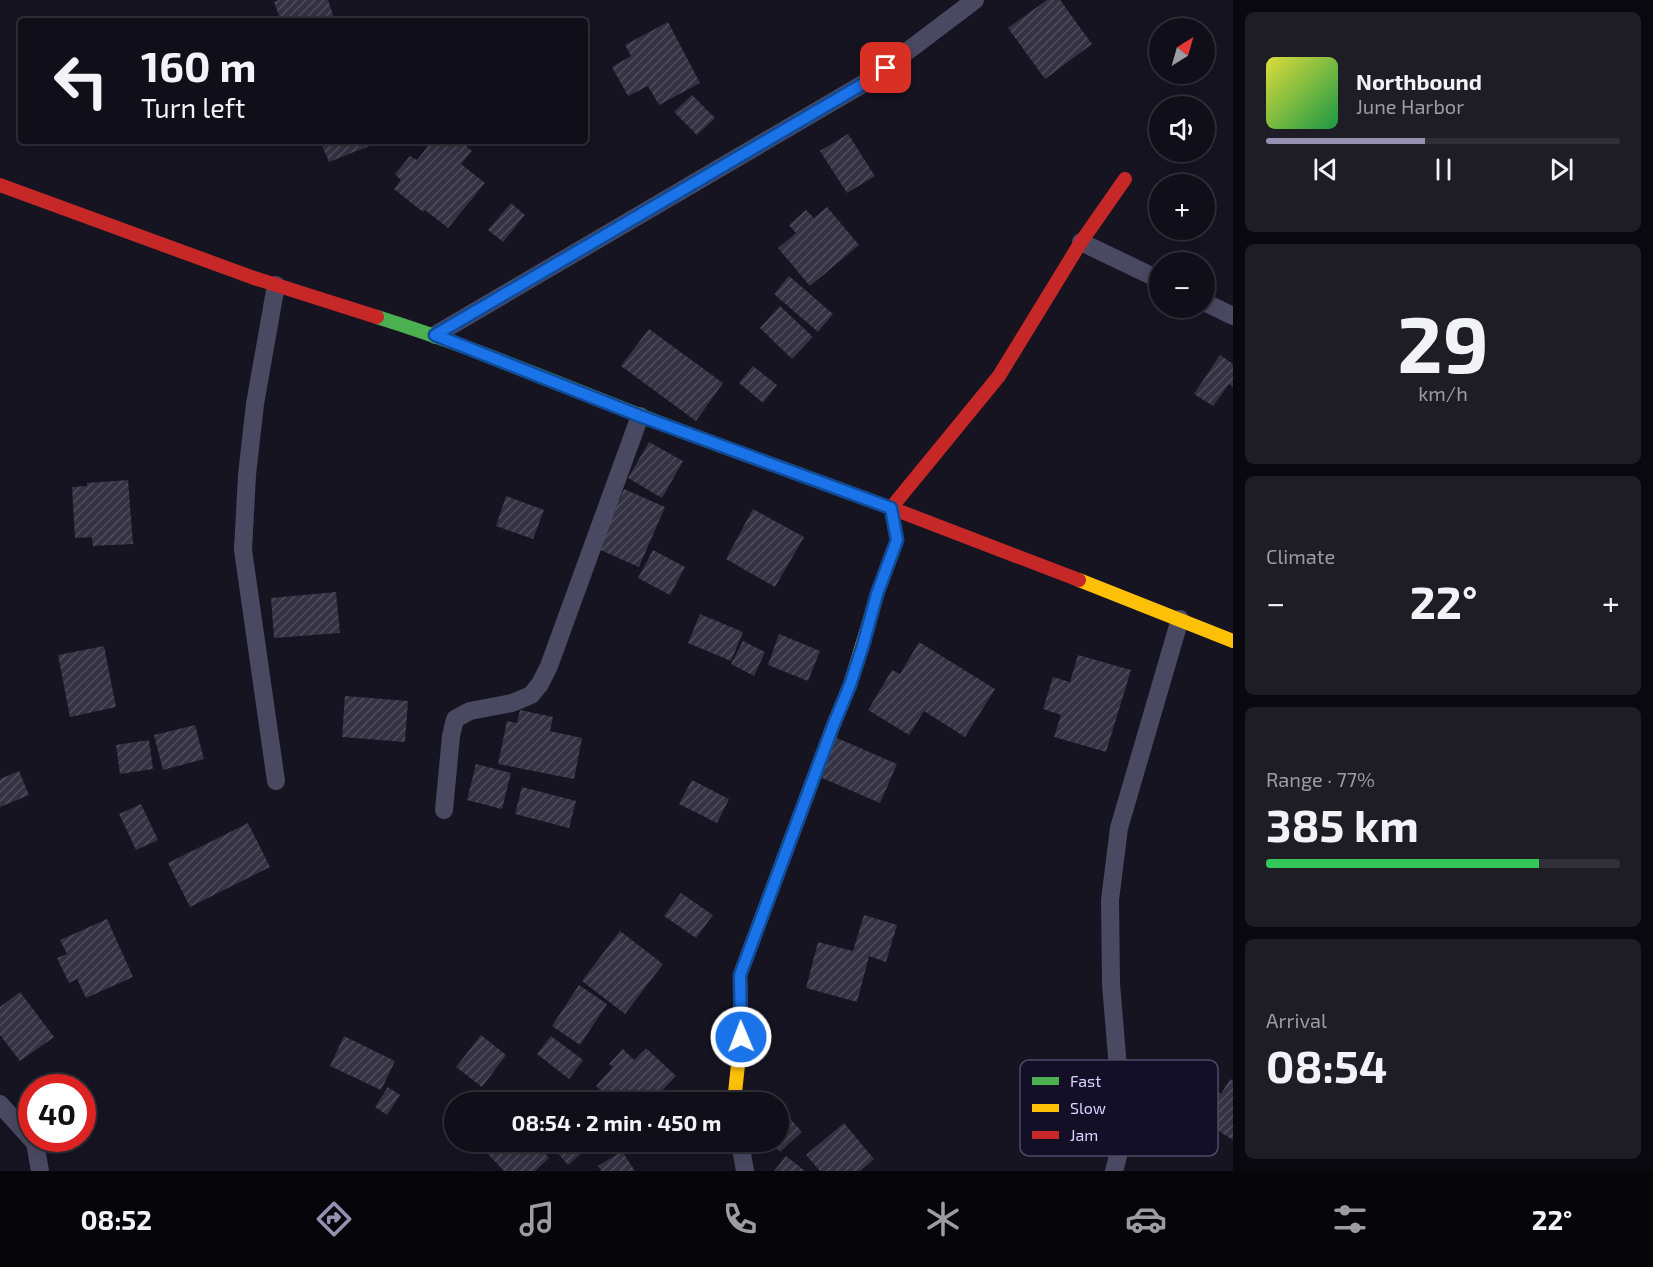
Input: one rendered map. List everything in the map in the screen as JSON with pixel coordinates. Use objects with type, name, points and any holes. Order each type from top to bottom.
[{"type":"street","points":[[435,335],[868,81],[975,0]]},
{"type":"street","points":[[735,1092],[741,1037],[740,975],[850,685],[877,594],[897,540],[891,508],[999,376],[1081,242],[1125,179]]},
{"type":"street","points":[[0,185],[276,285],[435,335],[640,416],[891,508],[1233,641]]},
{"type":"street","points":[[1081,242],[1149,275]]},
{"type":"street","points":[[276,285],[254,416],[247,475],[243,550],[276,781]]},
{"type":"street","points":[[1215,307],[1233,316]]},
{"type":"street","points":[[444,810],[451,736],[455,719],[470,711],[512,703],[531,695],[540,684],[549,666],[640,416]]},
{"type":"street","points":[[1117,1060],[1111,984],[1110,900],[1119,828],[1180,619]]},
{"type":"street","points":[[0,1104],[34,1143],[40,1171]]},
{"type":"street","points":[[742,1152],[745,1171]]},
{"type":"street","points":[[1114,1171],[1118,1156]]},
{"type":"building","points":[[279,0],[328,0],[334,18],[280,18],[274,2]]},
{"type":"building","points":[[1047,0],[1060,0],[1092,44],[1045,79],[1008,28]]},
{"type":"building","points":[[668,22],[700,83],[659,105],[648,86],[628,96],[612,67],[631,56],[625,45]]},
{"type":"building","points":[[692,95],[715,118],[697,135],[674,112]]},
{"type":"building","points":[[848,134],[875,176],[847,193],[820,151]]},
{"type":"building","points":[[321,144],[374,144],[329,162]]},
{"type":"building","points":[[430,144],[464,144],[472,151],[461,164],[485,183],[448,228],[394,189],[401,180],[395,174],[410,156],[417,160]]},
{"type":"building","points":[[511,203],[525,215],[503,242],[488,230]]},
{"type":"building","points":[[827,207],[859,245],[810,286],[778,248],[796,233],[789,225],[806,210],[814,218]]},
{"type":"building","points":[[789,276],[833,314],[818,332],[774,294]]},
{"type":"building","points":[[780,306],[813,337],[792,359],[760,328]]},
{"type":"building","points":[[649,329],[723,383],[696,421],[621,366]]},
{"type":"building","points":[[1220,355],[1233,364],[1233,387],[1229,384],[1213,406],[1194,394]]},
{"type":"building","points":[[753,366],[777,385],[763,403],[739,383]]},
{"type":"building","points":[[649,442],[683,461],[662,498],[628,478]]},
{"type":"building","points":[[128,480],[133,544],[93,546],[92,537],[75,538],[72,487],[87,486],[87,483]]},
{"type":"building","points":[[624,489],[665,507],[639,567],[598,549]]},
{"type":"building","points":[[506,496],[544,510],[533,539],[496,526]]},
{"type":"building","points":[[753,509],[804,537],[775,587],[726,559]]},
{"type":"building","points":[[653,550],[685,567],[670,595],[638,578]]},
{"type":"building","points":[[336,592],[340,633],[274,638],[271,598]]},
{"type":"building","points":[[700,614],[743,632],[731,661],[688,643]]},
{"type":"building","points":[[779,634],[820,651],[808,681],[768,665]]},
{"type":"building","points":[[743,641],[765,652],[754,676],[731,664]]},
{"type":"building","points":[[919,642],[995,689],[965,737],[924,711],[909,735],[868,710],[892,670],[900,674]]},
{"type":"building","points":[[104,646],[116,707],[70,717],[58,655]]},
{"type":"building","points":[[1078,655],[1131,670],[1106,752],[1054,737],[1061,715],[1043,709],[1053,677],[1070,682]]},
{"type":"building","points":[[345,696],[408,701],[405,742],[342,737]]},
{"type":"building","points":[[520,710],[553,717],[550,731],[582,738],[574,779],[498,764],[507,721],[517,723]]},
{"type":"building","points":[[195,725],[204,759],[163,770],[154,735]]},
{"type":"building","points":[[830,735],[897,764],[880,803],[813,774]]},
{"type":"building","points":[[149,740],[153,769],[120,774],[116,745]]},
{"type":"building","points":[[476,764],[511,773],[502,809],[467,800]]},
{"type":"building","points":[[19,771],[29,795],[0,807],[0,779]]},
{"type":"building","points":[[692,780],[729,799],[717,823],[679,804]]},
{"type":"building","points":[[522,787],[576,801],[569,828],[515,814]]},
{"type":"building","points":[[141,804],[158,840],[136,850],[119,814]]},
{"type":"building","points":[[248,823],[270,867],[190,907],[168,863]]},
{"type":"building","points":[[681,893],[713,915],[696,938],[664,916]]},
{"type":"building","points":[[864,915],[897,925],[886,962],[869,956],[857,1002],[806,988],[818,942],[853,951]]},
{"type":"building","points":[[107,919],[133,977],[86,998],[77,979],[69,983],[57,958],[67,954],[60,940]]},
{"type":"building","points":[[620,931],[663,964],[625,1014],[582,981]]},
{"type":"building","points":[[579,985],[607,1004],[580,1045],[552,1026]]},
{"type":"building","points":[[20,992],[54,1037],[20,1061],[0,1035],[0,1007]]},
{"type":"building","points":[[481,1035],[506,1055],[482,1087],[456,1067]]},
{"type":"building","points":[[344,1036],[395,1061],[381,1090],[330,1066]]},
{"type":"building","points":[[551,1036],[583,1060],[569,1079],[537,1054]]},
{"type":"building","points":[[646,1048],[676,1076],[661,1092],[602,1092],[596,1086],[613,1067],[609,1064],[623,1049],[634,1060]]},
{"type":"building","points":[[1230,1079],[1233,1081],[1233,1140],[1218,1131],[1218,1092],[1221,1094]]},
{"type":"building","points":[[388,1087],[400,1095],[387,1115],[375,1107]]},
{"type":"building","points":[[789,1117],[802,1132],[789,1144]]},
{"type":"building","points":[[844,1123],[874,1159],[860,1171],[820,1171],[806,1155]]},
{"type":"building","points":[[486,1152],[543,1152],[549,1158],[535,1171],[504,1171]]},
{"type":"building","points":[[557,1152],[583,1152],[568,1165]]},
{"type":"building","points":[[623,1152],[635,1171],[601,1171],[598,1166]]},
{"type":"building","points":[[786,1156],[805,1171],[774,1171]]},
{"type":"traffic: fast","points":[[377,317],[502,361],[708,441]]},
{"type":"traffic: slow","points":[[1079,580],[1233,641]]},
{"type":"traffic: slow","points":[[735,1092],[741,1037],[740,975],[850,685],[871,616]]},
{"type":"traffic: jam","points":[[871,616],[897,540],[891,508],[999,376],[1081,242],[1125,179]]},
{"type":"traffic: jam","points":[[0,185],[254,278],[377,317]]},
{"type":"traffic: jam","points":[[708,441],[1079,580]]},
{"type":"route","points":[[741,1037],[740,975],[850,685],[877,594],[897,540],[891,508],[640,416],[435,335],[868,81],[886,68]]}]
